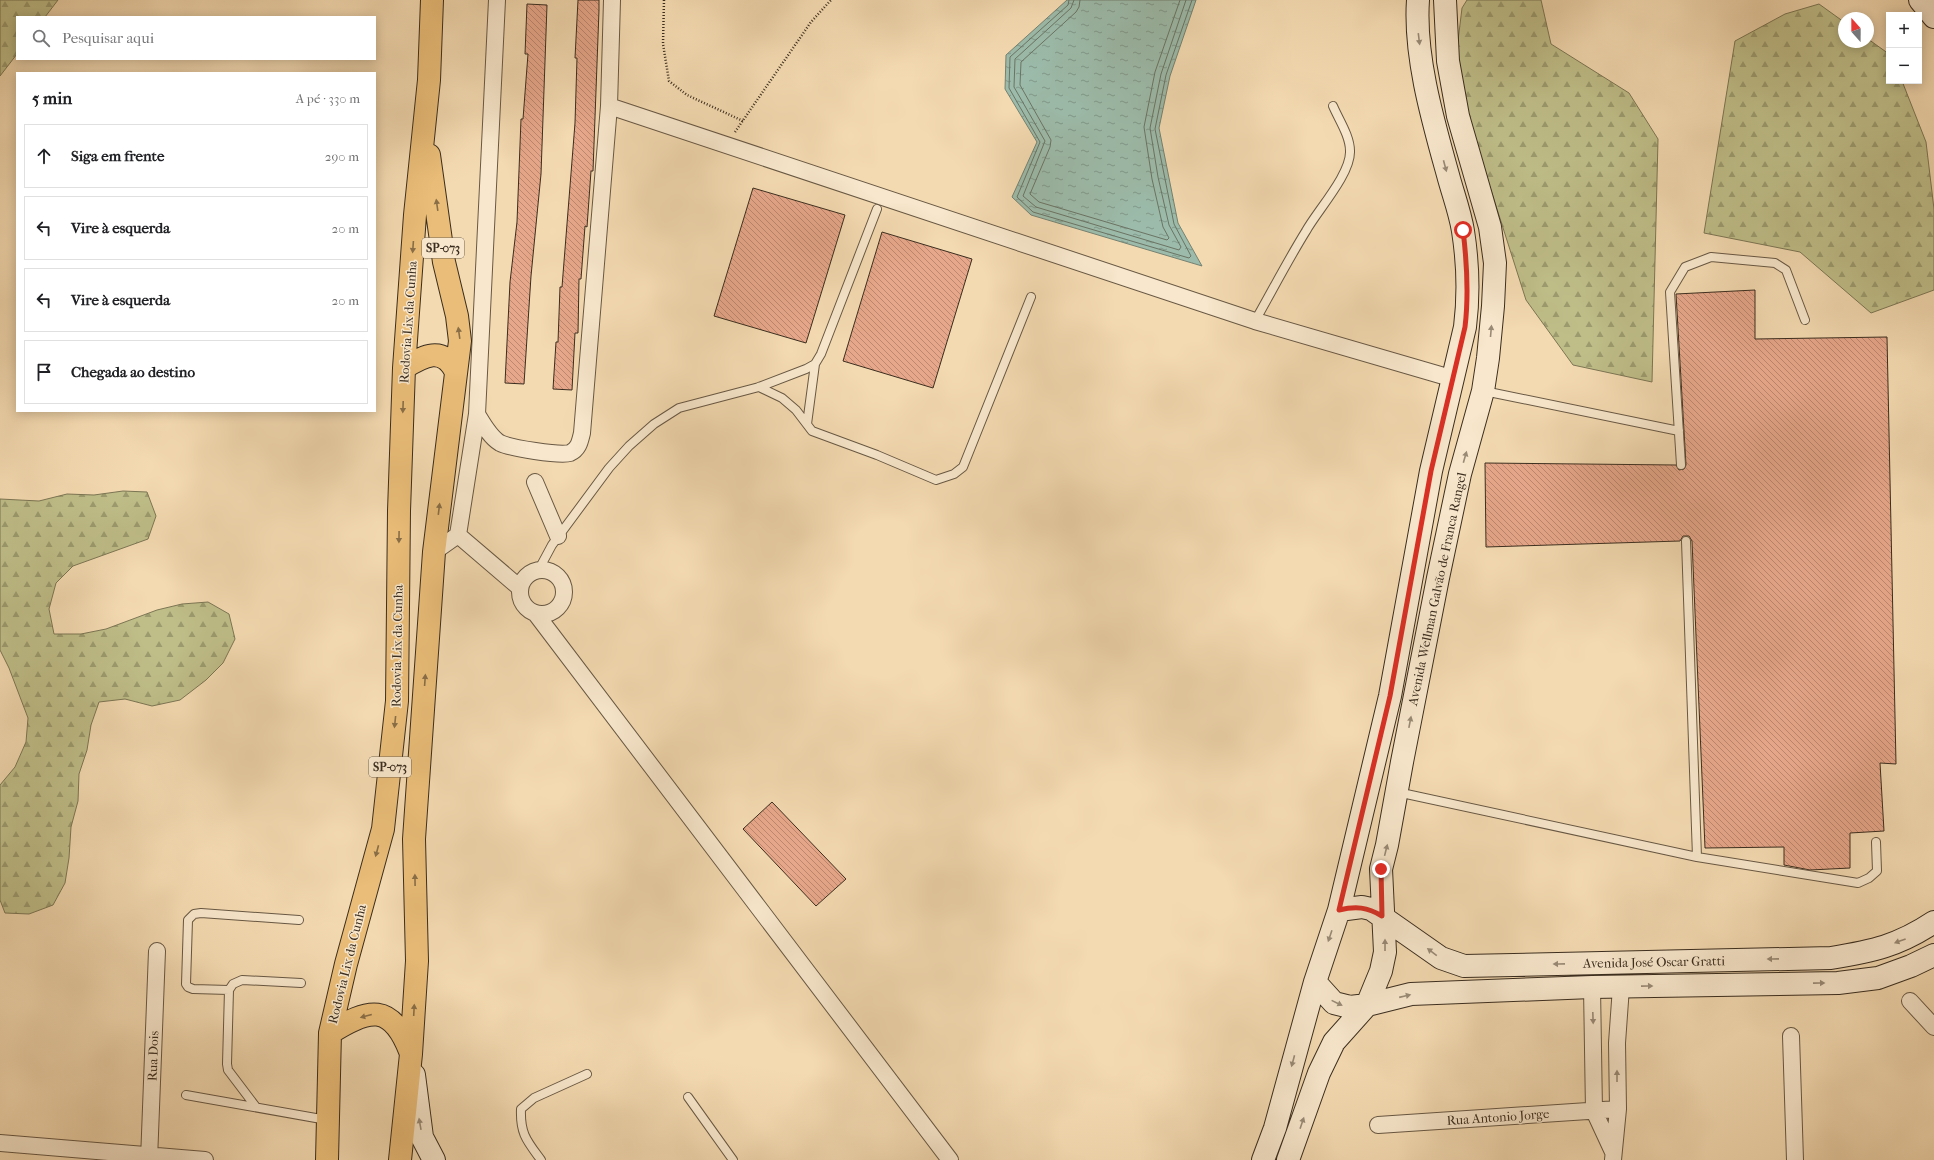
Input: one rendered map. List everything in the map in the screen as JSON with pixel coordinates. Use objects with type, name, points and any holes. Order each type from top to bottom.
[{"type":"main road","name":"Rodovia Lix da Cunha","points":[[327,1160],[330,1033],[346,964],[383,829],[397,701],[399,511],[404,368],[415,215],[429,80],[432,0]]},
{"type":"main road","name":"Avenida Wellman Galvão de Franca Rangel","points":[[1263,1160],[1275,1128],[1315,982],[1339,910],[1390,696],[1431,471],[1454,379],[1468,306],[1468,268],[1463,230],[1434,121],[1423,66],[1417,15],[1418,0]]},
{"type":"main road","name":"Avenida Wellman Galvão de Franca Rangel","points":[[1288,1160],[1319,1073],[1334,1042],[1367,1005],[1381,971],[1385,952],[1382,916],[1381,869],[1460,474],[1483,391],[1491,333],[1495,263],[1490,227],[1458,116],[1448,61],[1444,0]]},
{"type":"main road","points":[[1920,0],[1934,17]]},
{"type":"main road","name":"Rodovia Lix da Cunha","points":[[400,1160],[411,1054],[417,961],[414,839],[434,552],[460,341],[444,262],[424,124]]},
{"type":"main road","points":[[404,368],[424,356],[433,355],[448,360],[456,372]]},
{"type":"main road","name":"Avenida José Oscar Gratti","points":[[1339,910],[1362,907],[1371,909],[1441,958],[1464,966],[1831,958],[1873,951],[1911,937],[1934,922]]},
{"type":"main road","name":"Avenida José Oscar Gratti","points":[[1315,982],[1334,1003],[1350,1007],[1367,1005],[1411,994],[1621,986],[1838,983],[1878,978],[1911,966],[1934,955]]},
{"type":"main road","points":[[330,1033],[349,1021],[375,1014],[389,1017],[398,1025],[411,1054],[422,1136],[434,1160]]},
{"type":"street","points":[[434,552],[458,535],[477,414],[497,0]]},
{"type":"street","points":[[477,414],[493,437],[506,445],[559,455],[571,452],[579,445],[583,424],[609,106],[612,0]]},
{"type":"street","points":[[609,106],[1255,321],[1454,379]]},
{"type":"street","points":[[444,468],[464,494]]},
{"type":"street","points":[[535,482],[558,536]]},
{"type":"street","points":[[458,535],[520,588]]},
{"type":"street","points":[[536,614],[551,612],[558,607],[563,600],[563,585],[553,574],[545,571],[538,571],[530,574],[523,581],[520,588],[524,606],[536,614],[950,1160]]},
{"type":"street","name":"Rua Dois","points":[[149,1158],[157,952]]},
{"type":"street","points":[[1614,1157],[1618,1109],[1617,1043],[1621,986]]},
{"type":"street","points":[[1592,987],[1594,1111],[1614,1157]]},
{"type":"street","points":[[1910,1001],[1934,1027]]},
{"type":"street","points":[[1791,1036],[1795,1160]]},
{"type":"street","name":"Rua Antonio Jorge","points":[[1378,1125],[1618,1109]]},
{"type":"street","points":[[0,1143],[149,1158],[205,1160]]},
{"type":"lane","points":[[1255,321],[1306,230],[1330,196],[1347,167],[1350,152],[1346,133],[1333,106]]},
{"type":"lane","points":[[807,424],[815,364],[821,354],[877,209]]},
{"type":"lane","points":[[1681,465],[1670,292],[1685,268],[1711,257],[1775,263],[1786,270],[1805,320]]},
{"type":"lane","points":[[759,387],[782,398],[796,410],[812,431],[822,436],[877,455],[936,480],[954,474],[964,467],[1031,297]]},
{"type":"lane","points":[[538,571],[558,536],[609,468],[629,446],[654,424],[679,408],[759,387],[780,380],[815,364]]},
{"type":"lane","points":[[1483,391],[1679,431]]},
{"type":"lane","points":[[1686,541],[1696,858]]},
{"type":"lane","points":[[1396,792],[1696,858],[1858,883],[1869,878],[1877,871],[1876,842]]},
{"type":"lane","points":[[229,990],[193,989],[188,987],[186,984],[188,920],[194,914],[201,913],[299,920]]},
{"type":"lane","points":[[256,1107],[228,1070],[229,990],[233,984],[242,980],[301,983]]},
{"type":"lane","points":[[541,1160],[523,1136],[520,1121],[521,1109],[534,1098],[587,1074]]},
{"type":"lane","points":[[186,1095],[328,1120]]},
{"type":"lane","points":[[688,1097],[733,1160]]},
{"type":"path","points":[[664,0],[663,44],[669,81],[687,95],[743,121]]},
{"type":"path","points":[[726,145],[811,22],[831,0]]},
{"type":"green space","points":[[0,0],[58,0],[46,16],[16,16],[16,55],[0,76]]},
{"type":"green space","points":[[1467,0],[1541,0],[1551,44],[1629,93],[1658,139],[1652,382],[1573,365],[1526,300],[1454,74],[1462,8]]},
{"type":"green space","points":[[1819,4],[1838,18],[1838,48],[1874,48],[1874,43],[1886,52],[1886,84],[1903,84],[1926,142],[1934,209],[1934,290],[1871,313],[1800,252],[1704,233],[1735,41],[1785,14]]},
{"type":"green space","points":[[123,491],[147,492],[156,516],[148,539],[73,566],[56,583],[49,609],[54,634],[81,634],[106,629],[157,610],[182,604],[208,602],[229,614],[235,639],[223,663],[206,680],[180,700],[152,706],[125,699],[99,702],[91,725],[87,750],[79,774],[78,801],[71,827],[69,858],[65,883],[53,905],[29,914],[5,913],[0,900],[0,785],[15,767],[26,742],[28,718],[9,668],[0,650],[0,499],[39,501],[67,494],[94,495]]},
{"type":"water","points":[[1067,0],[1196,0],[1170,76],[1159,128],[1178,223],[1202,266],[1031,215],[1012,197],[1037,142],[1005,89],[1006,55]]},
{"type":"building","points":[[578,0],[599,0],[599,10],[593,171],[591,171],[581,279],[579,279],[578,333],[575,333],[572,390],[553,389],[556,342],[558,342],[560,287],[562,287],[575,123],[577,58],[575,58]]},
{"type":"building","points":[[527,4],[547,5],[541,174],[531,276],[524,384],[505,383],[510,282],[517,222],[521,119],[523,119],[528,54],[525,54]]},
{"type":"building","points":[[753,188],[845,215],[806,343],[714,316]]},
{"type":"building","points":[[882,232],[972,259],[933,388],[843,361]]},
{"type":"building","points":[[1755,290],[1755,339],[1887,337],[1896,764],[1880,763],[1884,831],[1850,833],[1850,868],[1810,870],[1784,865],[1784,847],[1705,848],[1692,541],[1689,536],[1683,536],[1680,541],[1486,547],[1485,463],[1676,465],[1679,470],[1684,469],[1686,465],[1676,294]]},
{"type":"building","points":[[772,802],[846,879],[816,906],[743,829]]},
{"type":"route","points":[[1381,869],[1382,916],[1371,909],[1362,907],[1351,907],[1339,910],[1390,696],[1431,471],[1454,379],[1465,327],[1468,306],[1468,268],[1463,230]]}]
